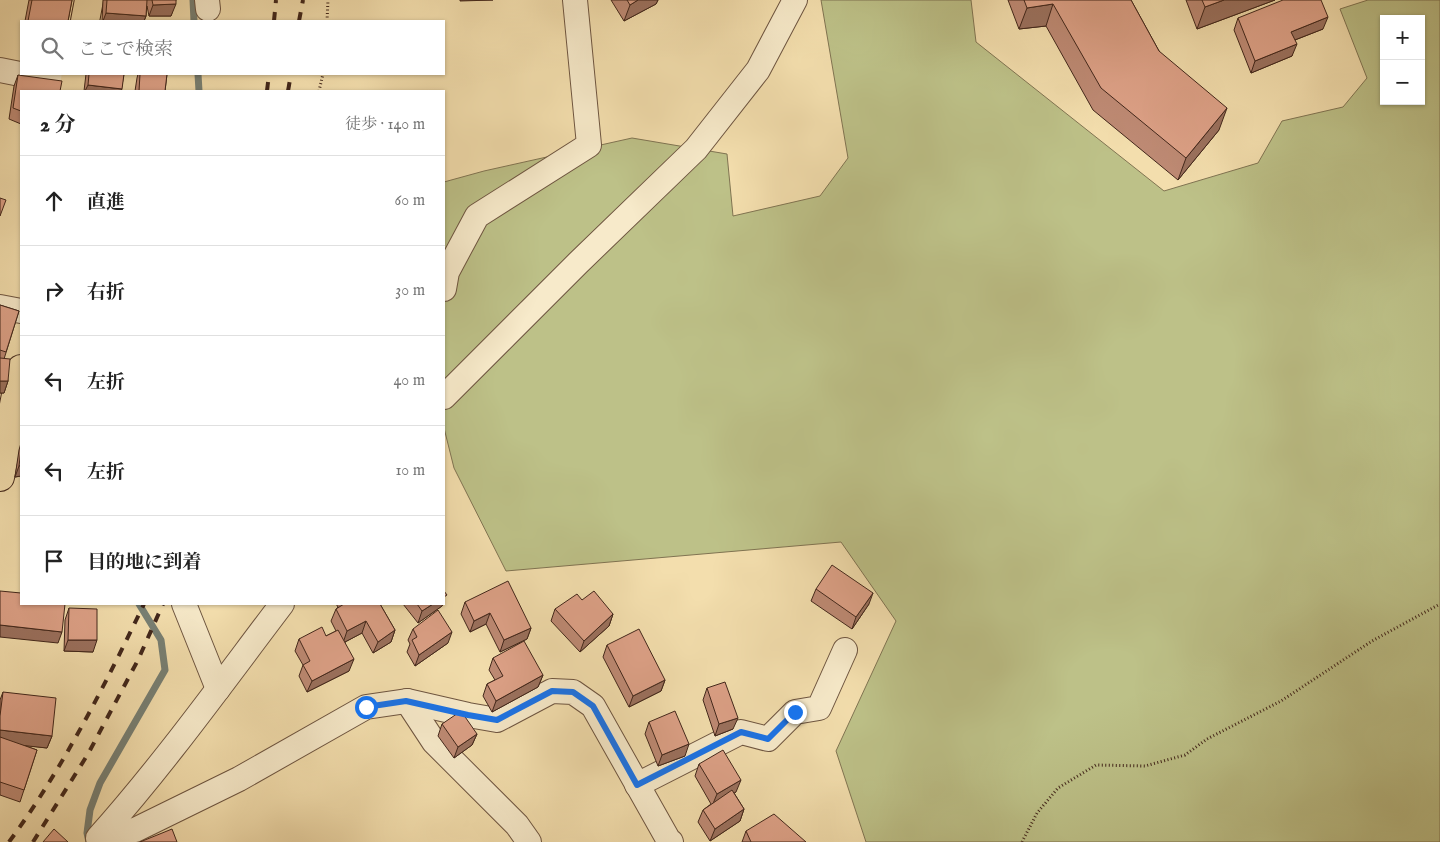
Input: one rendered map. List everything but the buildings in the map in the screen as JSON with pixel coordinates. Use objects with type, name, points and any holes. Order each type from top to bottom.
[{"type":"main road","points":[[85,20],[89,0]]},
{"type":"main road","points":[[0,477],[20,374]]},
{"type":"street","points":[[445,283],[447,272],[477,216],[589,144],[575,0]]},
{"type":"street","points":[[445,397],[696,149],[758,70],[795,0]]},
{"type":"street","points":[[0,70],[20,74]]},
{"type":"street","points":[[28,75],[74,83]]},
{"type":"street","points":[[0,307],[20,311]]},
{"type":"street","points":[[184,605],[218,689]]},
{"type":"street","points":[[101,838],[281,605]]},
{"type":"street","points":[[637,785],[741,732],[768,739],[795,712],[819,708],[845,650]]},
{"type":"street","points":[[101,838],[135,830],[239,779],[366,707],[406,701],[497,720],[552,691],[573,692],[593,706],[670,842]]},
{"type":"street","points":[[406,701],[434,742],[516,825],[529,842]]},
{"type":"path","points":[[327,20],[328,0]]},
{"type":"path","points":[[319,90],[323,75]]},
{"type":"path","points":[[1022,842],[1037,813],[1058,788],[1096,765],[1145,766],[1184,755],[1207,739],[1281,701],[1372,640],[1440,604]]},
{"type":"green space","points":[[821,0],[971,0],[976,42],[1164,191],[1258,163],[1282,121],[1343,107],[1367,78],[1340,9],[1368,0],[1440,0],[1440,842],[866,842],[836,751],[896,621],[841,542],[506,571],[454,468],[445,432],[445,182],[484,171],[632,138],[727,154],[733,216],[820,196],[848,158]]},
{"type":"waterway","points":[[193,0],[194,20]]},
{"type":"waterway","points":[[198,75],[199,90]]},
{"type":"waterway","points":[[89,842],[87,833],[90,810],[100,783],[165,670],[161,640],[140,605]]},
{"type":"railway","points":[[274,20],[276,0]]},
{"type":"railway","points":[[299,20],[303,0]]},
{"type":"railway","points":[[267,90],[269,75]]},
{"type":"railway","points":[[288,90],[291,75]]},
{"type":"railway","points":[[9,842],[65,756],[98,696],[144,605]]},
{"type":"railway","points":[[33,842],[88,754],[138,660],[163,605]]},
{"type":"route","points":[[366,707],[406,701],[497,720],[552,691],[573,692],[593,706],[637,785],[741,732],[768,739],[795,712]]}]
